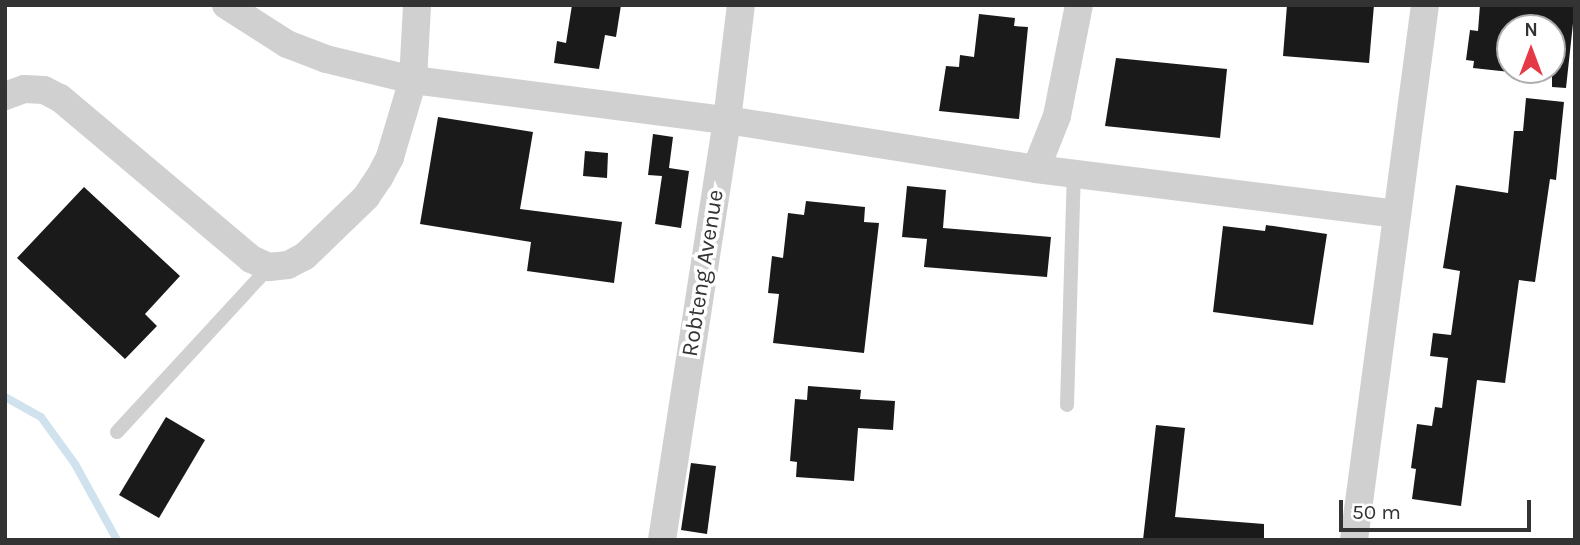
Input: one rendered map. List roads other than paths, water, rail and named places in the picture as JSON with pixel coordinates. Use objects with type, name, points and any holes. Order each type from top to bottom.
[{"type":"street","points":[[226,5],[287,44],[326,59],[413,80],[727,120],[1036,169],[1397,214]]},
{"type":"street","points":[[5,96],[24,89],[44,90],[60,98],[251,259],[269,267],[288,265],[305,256],[366,197],[390,157],[413,80],[417,5]]},
{"type":"street","name":"Robteng Avenue","points":[[662,540],[727,120],[741,5]]},
{"type":"street","points":[[1036,169],[1057,116],[1079,5]]},
{"type":"street","points":[[1354,540],[1425,5]]},
{"type":"lane","points":[[1067,405],[1074,174]]},
{"type":"lane","points":[[117,432],[269,267]]},
{"type":"waterway","points":[[5,397],[41,417],[75,464],[117,540]]}]
